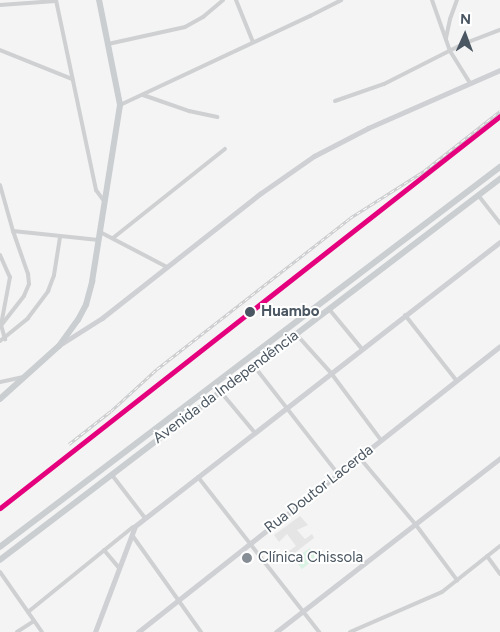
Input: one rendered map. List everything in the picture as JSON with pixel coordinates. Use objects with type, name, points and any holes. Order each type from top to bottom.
[{"type":"main road","points":[[0,399],[28,376],[59,346],[78,320],[86,305],[106,202],[120,105],[100,0]]},
{"type":"main road","points":[[59,346],[102,318],[261,193],[314,156],[368,128],[500,70]]},
{"type":"main road","name":"Avenida da Independência","points":[[0,547],[500,167]]},
{"type":"main road","name":"Avenida da Independência","points":[[0,560],[500,179]]},
{"type":"main road","points":[[436,215],[442,223]]},
{"type":"main road","points":[[95,632],[136,526],[500,242]]},
{"type":"main road","points":[[360,272],[367,280]]},
{"type":"main road","points":[[268,342],[275,349]]},
{"type":"main road","name":"Rua Doutor Lacerda","points":[[138,632],[500,346]]},
{"type":"main road","points":[[157,428],[163,435]]},
{"type":"main road","points":[[276,632],[500,458]]},
{"type":"main road","points":[[45,513],[51,522]]},
{"type":"main road","points":[[38,519],[44,527]]},
{"type":"street","points":[[0,4],[56,0],[96,190],[106,202]]},
{"type":"street","points":[[108,44],[185,27],[203,17],[223,0]]},
{"type":"street","points":[[236,0],[253,42]]},
{"type":"street","points":[[120,105],[143,96],[340,0]]},
{"type":"street","points":[[432,0],[450,51],[470,83]]},
{"type":"street","points":[[446,40],[450,19],[457,0]]},
{"type":"street","points":[[336,101],[384,84],[450,51],[500,30]]},
{"type":"street","points":[[0,50],[72,78]]},
{"type":"street","points":[[143,96],[189,111],[217,116]]},
{"type":"street","points":[[113,238],[225,149]]},
{"type":"street","points":[[0,185],[28,274],[29,284],[24,296],[1,325]]},
{"type":"street","points":[[478,195],[500,223]]},
{"type":"street","points":[[13,231],[99,240]]},
{"type":"street","points":[[100,232],[167,267]]},
{"type":"street","points":[[0,341],[5,339],[28,318],[48,291],[54,275],[60,236]]},
{"type":"street","points":[[0,255],[10,277],[1,325],[5,339]]},
{"type":"street","points":[[329,309],[362,349]]},
{"type":"street","points":[[405,315],[456,380]]},
{"type":"street","points":[[296,334],[331,373],[381,440]]},
{"type":"street","points":[[254,366],[338,474]]},
{"type":"street","points":[[0,382],[28,376]]},
{"type":"street","points":[[220,391],[255,433]]},
{"type":"street","points":[[359,457],[416,525],[457,580]]},
{"type":"street","points":[[112,475],[145,518]]},
{"type":"street","points":[[198,477],[318,632]]},
{"type":"street","points":[[28,612],[136,526]]},
{"type":"street","points":[[132,535],[201,632]]},
{"type":"street","points":[[350,632],[442,592],[500,546]]},
{"type":"street","points":[[104,550],[119,568]]},
{"type":"street","points":[[487,556],[500,574]]},
{"type":"street","points":[[0,572],[42,632]]},
{"type":"street","points":[[17,632],[34,621]]},
{"type":"shaded area","points":[[300,516],[308,525],[297,530],[305,539],[312,534],[314,538],[292,555],[289,551],[296,546],[287,534],[279,542],[274,535]]},
{"type":"green space","points":[[310,548],[317,557],[302,569],[294,559]]},
{"type":"railway","points":[[69,444],[111,411],[157,369],[350,218],[424,171],[500,111]]},
{"type":"transit line","points":[[0,508],[500,116]]},
{"type":"place","name":"Huambo","points":[[250,312]]},
{"type":"place","name":"Clínica Chissola","points":[[247,558]]}]
